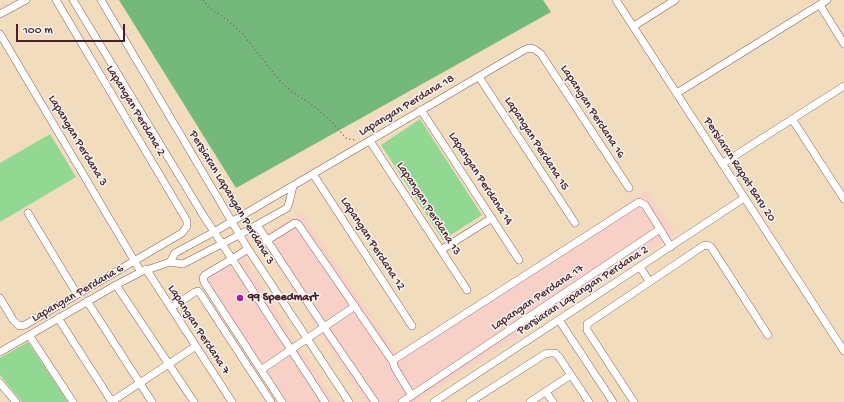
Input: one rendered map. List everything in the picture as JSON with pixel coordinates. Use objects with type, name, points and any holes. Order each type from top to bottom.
[{"type":"street","points":[[0,14],[26,0]]},
{"type":"street","name":"Lapangan Perdana 2","points":[[56,0],[187,221],[187,226],[182,233],[134,260]]},
{"type":"street","points":[[73,0],[222,245],[325,402]]},
{"type":"street","name":"Persiaran Lapangan Perdana 3","points":[[102,0],[239,235],[349,402]]},
{"type":"street","name":"Persiaran Rapat Baru 20","points":[[616,0],[844,351]]},
{"type":"street","points":[[634,26],[675,0]]},
{"type":"street","points":[[677,93],[827,0]]},
{"type":"street","points":[[820,5],[844,44]]},
{"type":"street","name":"Lapangan Perdana 3","points":[[0,34],[134,260],[143,270]]},
{"type":"street","name":"Lapangan Perdana 18","points":[[214,232],[524,50],[529,48],[534,49]]},
{"type":"street","name":"Lapangan Perdana 16","points":[[534,49],[541,54],[629,188]]},
{"type":"street","name":"Lapangan Perdana 15","points":[[479,76],[575,223]]},
{"type":"street","points":[[722,164],[844,86]]},
{"type":"street","name":"Lapangan Perdana 14","points":[[421,110],[519,260]]},
{"type":"street","points":[[792,119],[844,198]]},
{"type":"street","name":"Lapangan Perdana 13","points":[[370,141],[468,290]]},
{"type":"street","name":"Lapangan Perdana 12","points":[[313,174],[412,326]]},
{"type":"street","points":[[239,235],[287,208],[292,186]]},
{"type":"street","name":"Persiaran Lapangan Perdana 2","points":[[434,402],[744,198]]},
{"type":"street","points":[[393,362],[395,359],[639,202],[645,205],[671,247]]},
{"type":"street","points":[[28,213],[77,294]]},
{"type":"street","points":[[442,250],[492,218]]},
{"type":"street","points":[[266,241],[295,223],[298,224],[393,362],[412,396]]},
{"type":"street","points":[[257,225],[266,241],[376,402]]},
{"type":"street","name":"Lapangan Perdana 17","points":[[402,402],[660,229]]},
{"type":"street","name":"Lapangan Perdana 6","points":[[170,262],[175,253],[214,232]]},
{"type":"street","name":"Lapangan Perdana 6","points":[[0,352],[143,270],[170,262],[183,264],[239,235]]},
{"type":"street","points":[[634,402],[587,330],[586,325],[588,322],[703,246],[708,245],[715,254],[768,335]]},
{"type":"street","points":[[248,249],[205,275],[203,278],[204,282],[260,370],[282,402]]},
{"type":"street","points":[[0,298],[13,320],[19,326],[25,325],[134,260]]},
{"type":"street","points":[[640,267],[649,282]]},
{"type":"street","name":"Lapangan Perdana 7","points":[[143,270],[171,308],[232,402]]},
{"type":"street","points":[[116,285],[194,402]]},
{"type":"street","points":[[171,308],[198,291],[271,402]]},
{"type":"street","points":[[87,301],[152,402]]},
{"type":"street","points":[[260,370],[354,306]]},
{"type":"street","points":[[58,318],[111,402],[196,346]]},
{"type":"street","points":[[559,320],[613,402]]},
{"type":"street","points":[[29,335],[73,402]]},
{"type":"street","points":[[470,402],[545,354],[555,353],[589,402]]},
{"type":"street","points":[[530,402],[571,375]]},
{"type":"street","points":[[0,383],[16,402]]},
{"type":"street","points":[[546,392],[553,402]]},
{"type":"path","points":[[203,0],[209,8],[226,19],[242,33],[278,79],[291,91],[314,106],[330,120],[347,139],[370,141]]},
{"type":"shaded area","points":[[646,191],[676,234],[416,402],[365,402],[258,238],[301,213],[399,357]]},
{"type":"shaded area","points":[[240,252],[335,402],[279,402],[197,276]]},
{"type":"green space","points":[[119,0],[543,0],[551,12],[236,188]]},
{"type":"green space","points":[[420,119],[482,215],[443,240],[381,145]]},
{"type":"green space","points":[[50,134],[76,177],[0,222],[0,163]]},
{"type":"green space","points":[[28,342],[68,402],[22,402],[0,375],[0,358]]},
{"type":"place","name":"99 Speedmart","points":[[240,298]]}]
